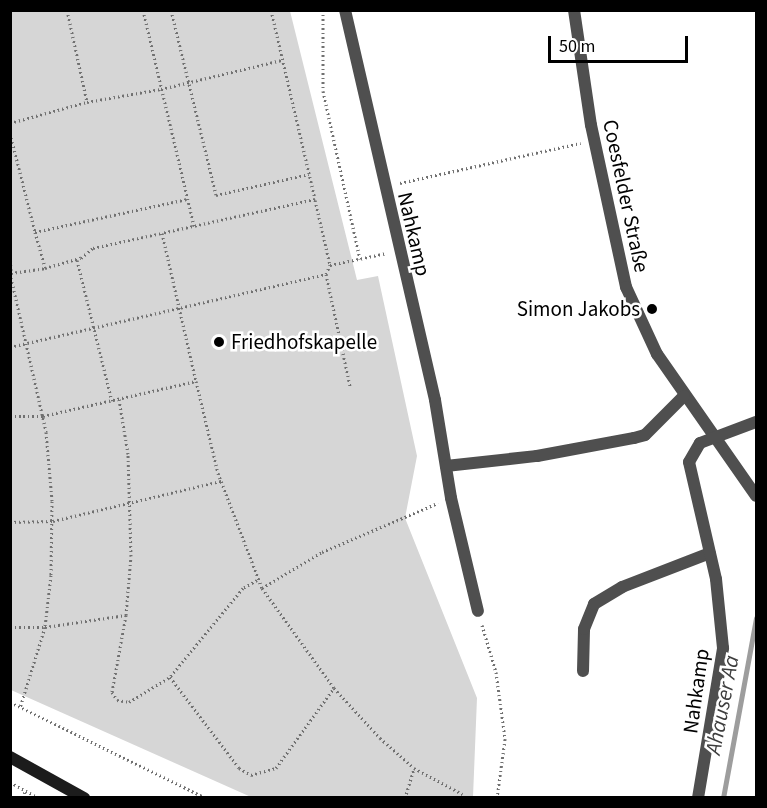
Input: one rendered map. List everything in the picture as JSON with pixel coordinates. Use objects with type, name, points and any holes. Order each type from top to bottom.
[{"type":"main road","points":[[10,758],[84,798]]},
{"type":"street","name":"Nahkamp","points":[[345,10],[446,466],[451,498],[478,611]]},
{"type":"street","name":"Coesfelder Straße","points":[[574,10],[594,140],[626,286],[657,354],[684,396],[756,496]]},
{"type":"street","points":[[446,466],[537,456],[645,435],[684,396]]},
{"type":"street","name":"Nahkamp","points":[[698,798],[722,670],[722,623],[710,553],[689,462],[700,443],[756,422]]},
{"type":"street","points":[[583,671],[584,629],[594,604],[622,588],[710,553]]},
{"type":"path","points":[[66,10],[87,102]]},
{"type":"path","points":[[143,10],[194,226]]},
{"type":"path","points":[[171,10],[216,195],[309,174]]},
{"type":"path","points":[[271,10],[330,265],[326,274],[350,386]]},
{"type":"path","points":[[323,10],[323,91],[360,259]]},
{"type":"path","points":[[10,123],[87,102],[161,89],[282,60]]},
{"type":"path","points":[[10,133],[45,268]]},
{"type":"path","points":[[383,187],[594,140]]},
{"type":"path","points":[[35,232],[188,199]]},
{"type":"path","points":[[11,273],[45,268],[77,259],[93,248],[315,199]]},
{"type":"path","points":[[162,233],[221,481],[257,580],[334,688],[414,768],[462,794]]},
{"type":"path","points":[[330,265],[398,250]]},
{"type":"path","points":[[10,251],[11,273],[43,416],[53,521],[45,627],[20,708]]},
{"type":"path","points":[[77,259],[112,401]]},
{"type":"path","points":[[10,347],[94,330],[326,274]]},
{"type":"path","points":[[10,416],[43,416],[196,381]]},
{"type":"path","points":[[119,399],[128,454],[131,556],[126,615],[112,692],[117,700],[129,702],[170,677],[243,588],[257,580]]},
{"type":"path","points":[[10,522],[53,521],[221,481]]},
{"type":"path","points":[[262,588],[322,552],[451,498]]},
{"type":"path","points":[[478,611],[496,672],[505,739],[497,798]]},
{"type":"path","points":[[10,627],[45,627],[126,615]]},
{"type":"path","points":[[170,677],[239,768],[251,775],[276,768],[334,688]]},
{"type":"path","points":[[10,702],[206,798]]},
{"type":"path","points":[[405,798],[414,768]]},
{"type":"path","points":[[10,782],[39,798]]},
{"type":"path","points":[[24,798],[25,790]]},
{"type":"shaded area","points":[[11,10],[290,11],[357,280],[378,276],[417,456],[405,518],[477,698],[473,797],[251,797],[11,690]]},
{"type":"waterway","name":"Ahauser Aa","points":[[723,798],[756,618]]},
{"type":"place","name":"Simon Jakobs","points":[[652,309]]},
{"type":"place","name":"Friedhofskapelle","points":[[219,342]]}]
